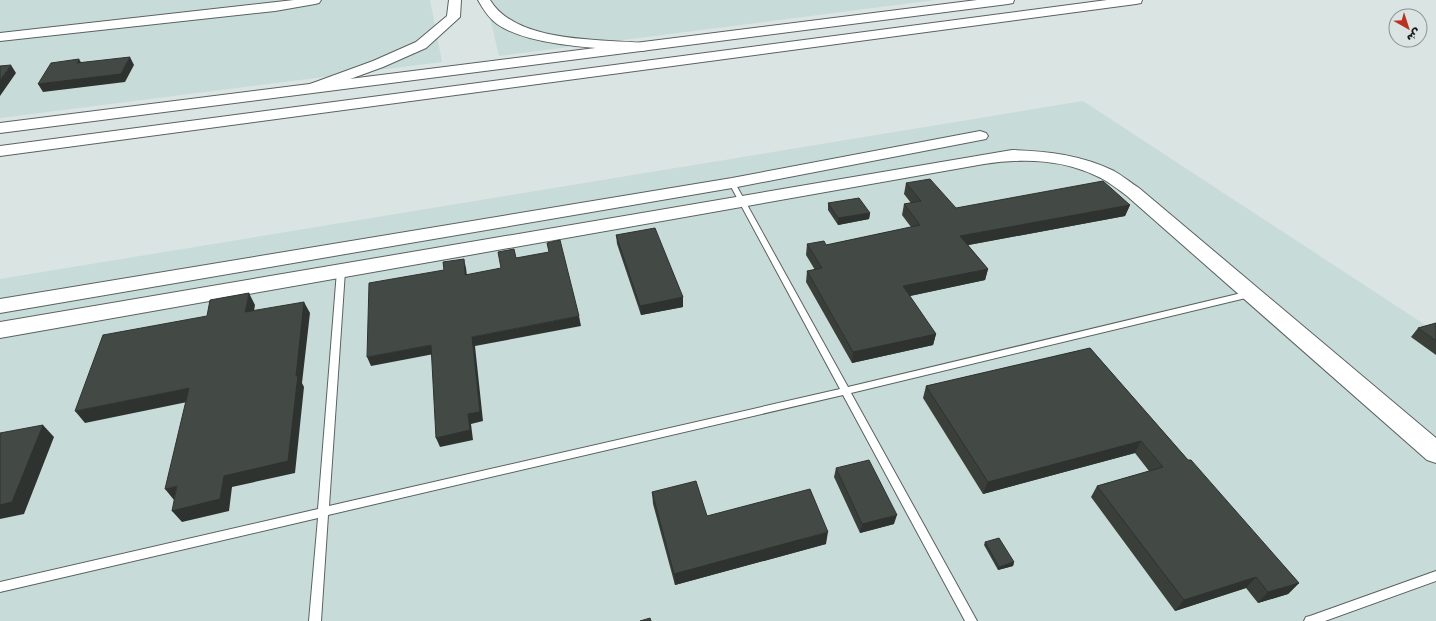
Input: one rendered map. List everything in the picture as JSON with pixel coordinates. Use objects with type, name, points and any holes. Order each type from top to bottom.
[{"type":"main road","points":[[315,87],[378,64],[421,45],[453,17],[455,0]]},
{"type":"main road","points":[[484,0],[488,9],[506,23],[543,36],[642,47]]},
{"type":"main road","points":[[0,128],[1008,0]]},
{"type":"main road","points":[[0,151],[1136,0]]},
{"type":"street","points":[[0,25],[249,0]]},
{"type":"street","points":[[0,37],[275,7],[315,0]]},
{"type":"street","points":[[0,306],[732,183],[980,136]]},
{"type":"street","points":[[0,330],[1012,155],[1044,156],[1077,163],[1096,170],[1108,175],[1133,192],[1436,453]]},
{"type":"lane","points":[[732,183],[971,621]]},
{"type":"lane","points":[[316,621],[341,271]]},
{"type":"lane","points":[[0,587],[846,392],[1250,294]]},
{"type":"lane","points":[[1310,621],[1436,576]]},
{"type":"shaded area","points":[[0,0],[430,0],[442,62],[0,118]]},
{"type":"shaded area","points":[[486,0],[935,0],[499,56]]},
{"type":"shaded area","points":[[1083,101],[1436,332],[1436,621],[0,621],[0,279]]},
{"type":"building","points":[[130,57],[121,74],[38,84],[51,63],[79,59],[77,63]]},
{"type":"building","points":[[11,65],[0,80],[0,66]]},
{"type":"building","points":[[930,179],[956,208],[1103,181],[1130,205],[960,236],[988,269],[903,286],[936,334],[853,352],[807,271],[822,268],[807,244],[824,241],[826,245],[920,225],[904,204],[921,201],[906,183]]},
{"type":"building","points":[[859,198],[870,213],[838,218],[828,203]]},
{"type":"building","points":[[655,228],[683,297],[640,306],[616,235]]},
{"type":"building","points":[[560,240],[579,316],[472,337],[480,412],[468,414],[470,430],[436,438],[431,345],[367,357],[369,283],[444,270],[443,262],[464,259],[465,275],[501,268],[498,252],[514,249],[516,258],[549,252],[547,243]]},
{"type":"building","points":[[249,293],[245,312],[304,302],[296,376],[298,375],[288,461],[224,476],[220,499],[172,511],[177,486],[165,489],[189,388],[75,411],[103,335],[207,316],[210,300]]},
{"type":"building","points":[[1436,323],[1436,341],[1418,328]]},
{"type":"building","points":[[1090,348],[1188,460],[1191,460],[1299,583],[1268,592],[1256,577],[1184,600],[1097,486],[1163,467],[1141,441],[988,482],[926,386]]},
{"type":"building","points":[[43,425],[12,502],[0,505],[0,433]]},
{"type":"building","points":[[869,460],[897,515],[862,524],[836,468]]},
{"type":"building","points":[[696,481],[707,516],[810,489],[828,532],[674,574],[652,492]]},
{"type":"building","points":[[999,538],[1014,562],[999,567],[985,542]]},
{"type":"building","points":[[650,618],[651,621],[640,621]]}]
